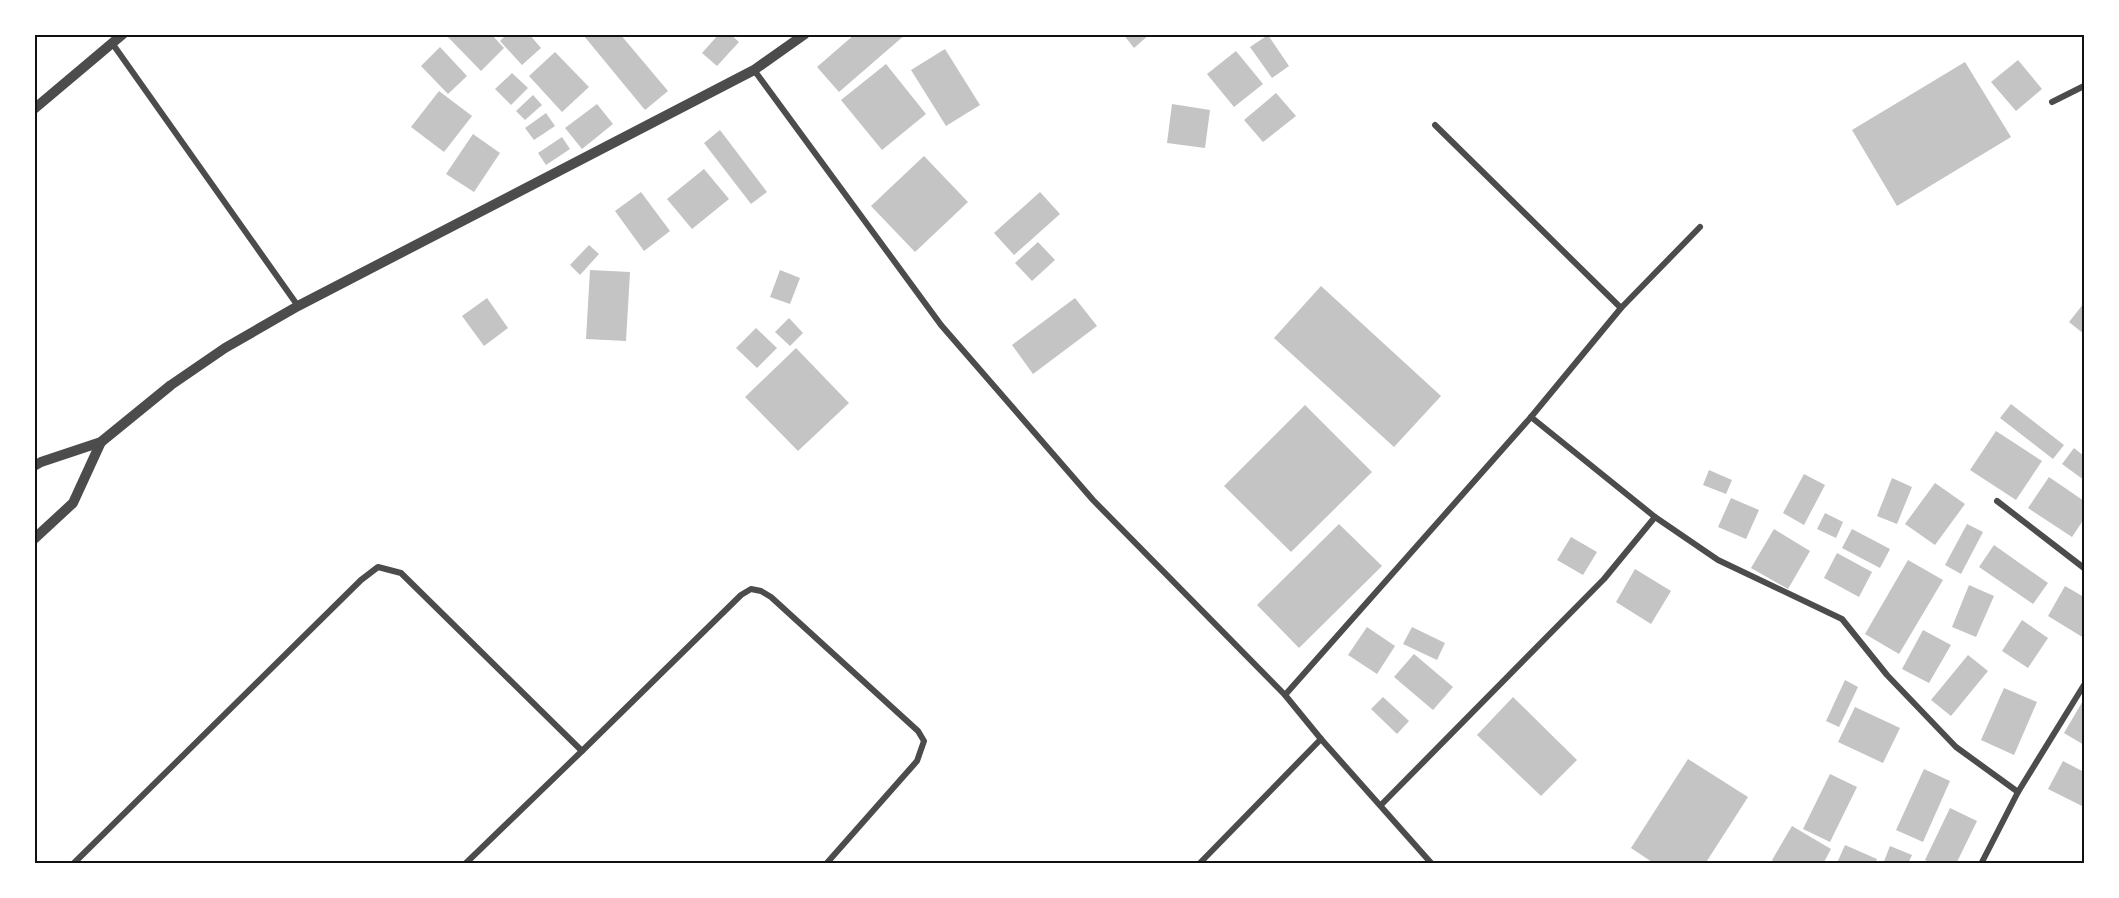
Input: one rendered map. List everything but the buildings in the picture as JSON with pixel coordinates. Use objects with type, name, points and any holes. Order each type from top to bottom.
[{"type":"street","points":[[34,109],[123,34]]},
{"type":"street","points":[[34,466],[101,442],[171,385],[225,348],[298,306],[754,70],[804,34]]},
{"type":"street","points":[[112,43],[298,306]]},
{"type":"street","points":[[754,70],[949,333],[1093,500],[1285,695],[1432,864]]},
{"type":"street","points":[[2052,102],[2085,86]]},
{"type":"street","points":[[1435,125],[1621,308]]},
{"type":"street","points":[[1285,695],[1531,417],[1621,308],[1700,227]]},
{"type":"street","points":[[1531,417],[1655,517],[1718,560],[1842,619],[1887,675],[1956,747],[2018,792]]},
{"type":"street","points":[[34,539],[73,502],[101,442]]},
{"type":"street","points":[[1997,501],[2085,568]]},
{"type":"street","points":[[1381,805],[1604,579],[1655,517]]},
{"type":"street","points":[[73,864],[361,580],[378,567],[401,573],[582,751]]},
{"type":"street","points":[[465,864],[741,595],[750,589],[761,591],[771,597],[918,731],[924,741],[917,762],[826,864]]},
{"type":"street","points":[[1981,864],[2018,792],[2085,685]]},
{"type":"street","points":[[1199,864],[1321,739]]}]
